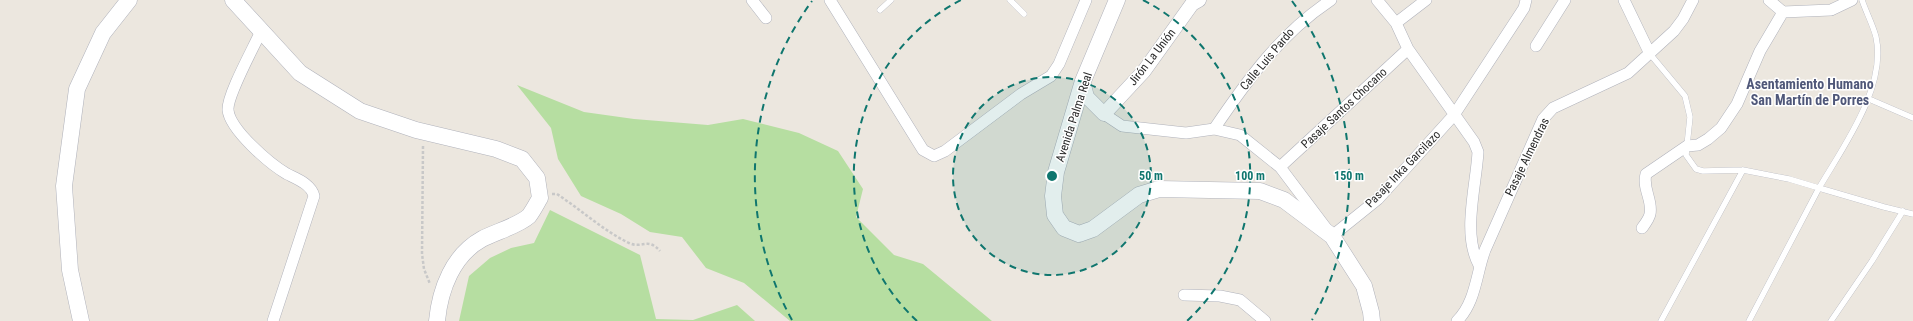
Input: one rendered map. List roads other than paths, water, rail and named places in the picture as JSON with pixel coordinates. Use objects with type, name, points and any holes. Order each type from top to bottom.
[{"type":"main road","points":[[81,321],[70,270],[64,186],[77,90],[103,33],[129,0]]},
{"type":"main road","points":[[232,0],[300,73],[360,111],[423,132],[496,149],[522,159],[537,178],[540,198],[528,216],[482,239],[466,252],[452,268],[439,301],[437,321]]},
{"type":"main road","name":"Avenida Palma Real","points":[[1117,0],[1083,81],[1056,172],[1052,196],[1054,215],[1064,228],[1079,234],[1092,229],[1139,195],[1160,189],[1260,191],[1284,200],[1332,236],[1364,286],[1372,312],[1372,321]]},
{"type":"street","points":[[752,0],[766,18]]},
{"type":"street","points":[[830,0],[923,150],[934,156],[946,151],[1020,94],[1051,76],[1058,64],[1086,0]]},
{"type":"street","name":"Calle Luis Pardo","points":[[1214,129],[1237,95],[1275,47],[1296,25],[1331,0]]},
{"type":"street","points":[[1377,0],[1396,23],[1408,49],[1474,142],[1478,152],[1470,230],[1474,256],[1479,265]]},
{"type":"street","points":[[1396,23],[1426,0]]},
{"type":"street","name":"Pasaje Inka Garcilazo","points":[[1332,236],[1378,199],[1454,115],[1524,8],[1526,0]]},
{"type":"street","points":[[1536,46],[1565,0]]},
{"type":"street","points":[[1624,0],[1650,54]]},
{"type":"street","name":"Pasaje Almendras","points":[[1457,321],[1466,312],[1479,265],[1543,119],[1553,108],[1628,73],[1674,31],[1683,19],[1693,0]]},
{"type":"street","points":[[1769,0],[1783,12],[1831,10],[1852,0]]},
{"type":"street","name":"Jirón La Unión","points":[[1104,114],[1144,71],[1195,1]]},
{"type":"street","points":[[1642,228],[1650,216],[1651,208],[1644,182],[1646,174],[1687,146],[1698,145],[1708,139],[1721,128],[1737,104],[1760,51],[1783,12]]},
{"type":"street","points":[[261,31],[232,93],[228,109],[233,123],[245,137],[278,168],[308,186],[313,191],[314,196],[273,321]]},
{"type":"street","name":"Pasaje Santos Chocano","points":[[1280,167],[1408,49]]},
{"type":"street","points":[[1083,81],[1087,97],[1104,114],[1122,126],[1186,133],[1214,129],[1240,135],[1280,167],[1332,236]]},
{"type":"street","points":[[1184,295],[1220,296],[1240,300],[1265,321]]},
{"type":"lane","points":[[880,10],[891,0]]},
{"type":"lane","points":[[1010,0],[1024,14]]},
{"type":"lane","points":[[1750,321],[1819,188],[1853,131],[1869,99],[1877,75],[1876,38],[1862,0]]},
{"type":"lane","points":[[1650,54],[1685,96],[1690,117],[1686,155],[1696,169],[1703,171],[1743,170],[1789,179],[1913,214]]},
{"type":"lane","points":[[1869,99],[1913,118]]},
{"type":"lane","points":[[1661,321],[1743,170]]},
{"type":"lane","points":[[1831,321],[1872,261],[1903,211]]},
{"type":"district","name":"Asentamiento Humano San Martín de Porres","points":[[1810,92]]}]
